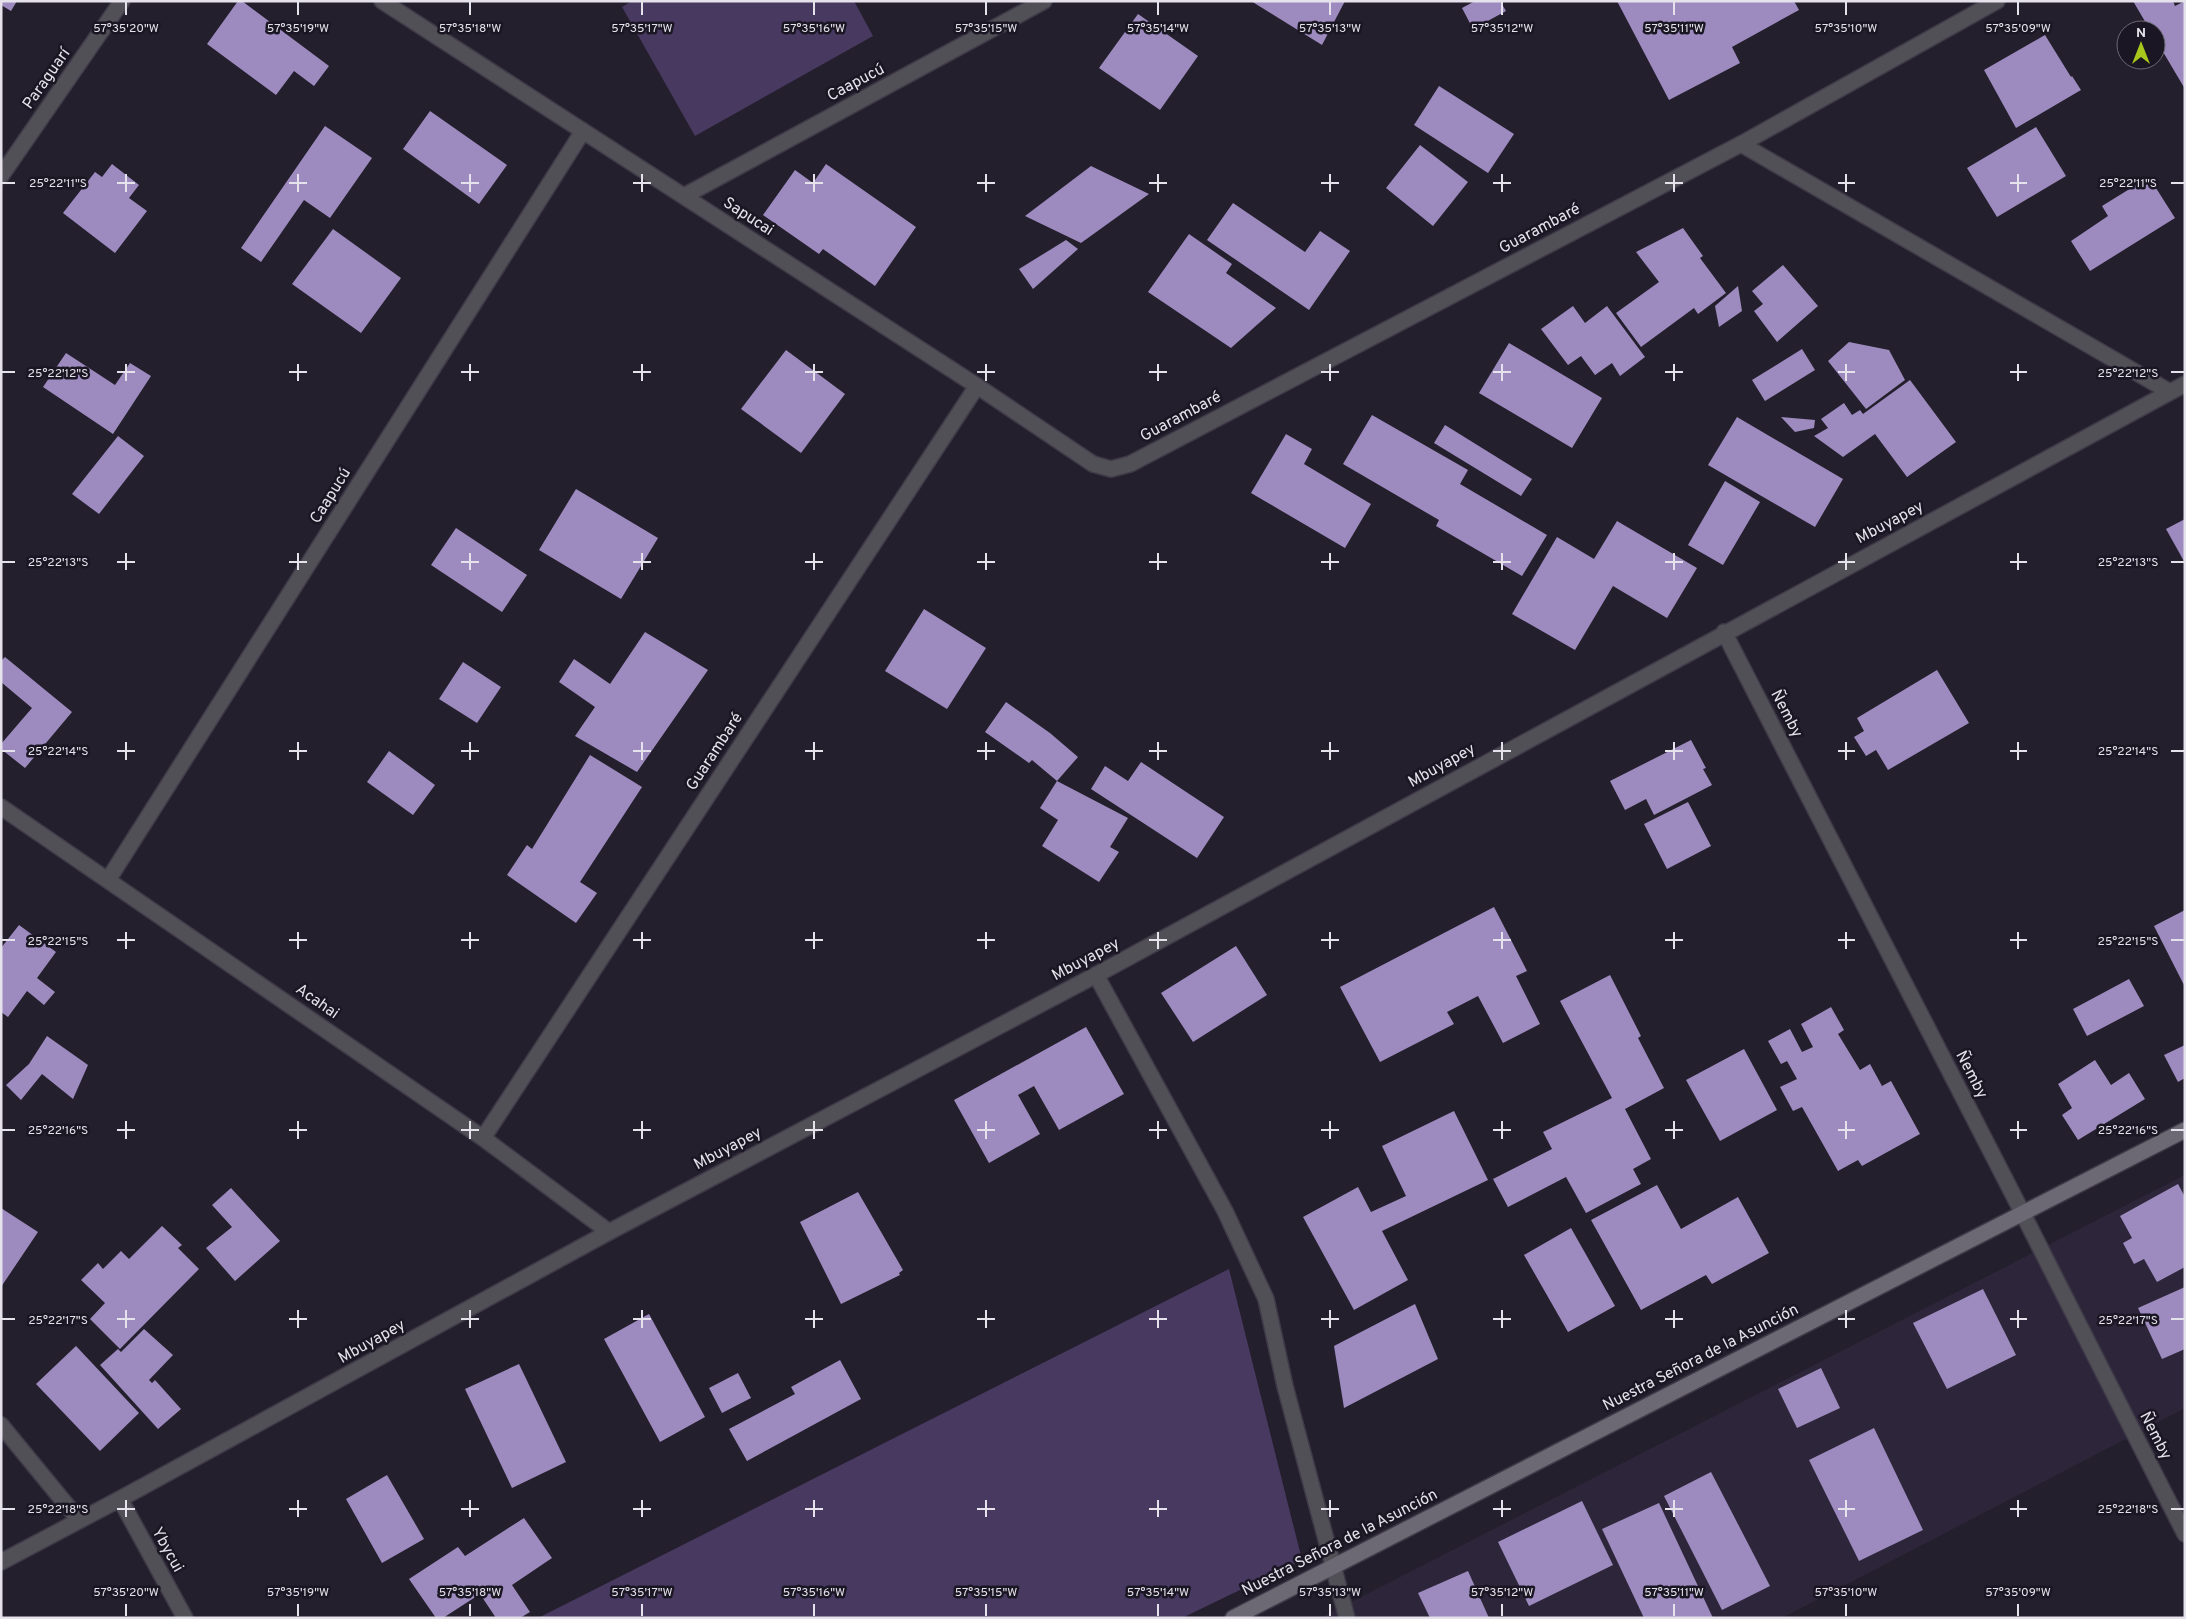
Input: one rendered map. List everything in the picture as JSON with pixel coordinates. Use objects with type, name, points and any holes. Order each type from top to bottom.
[{"type":"street","name":"Paraguarí","points":[[1,176],[122,1]]},
{"type":"street","name":"Sapucai","points":[[382,1],[977,386],[1093,464]]},
{"type":"street","name":"Caapucú","points":[[684,196],[1044,1]]},
{"type":"street","name":"Guarambaré","points":[[1093,464],[1111,469],[1130,464],[1741,144],[1997,1]]},
{"type":"street","name":"Caapucú","points":[[108,880],[583,131]]},
{"type":"street","points":[[1741,144],[2170,392]]},
{"type":"street","name":"Mbuyapey","points":[[1,1562],[609,1232],[1096,975],[1724,632],[2185,384]]},
{"type":"street","name":"Guarambaré","points":[[483,1138],[977,386]]},
{"type":"street","name":"Ñemby","points":[[1724,632],[2185,1534]]},
{"type":"street","name":"Acahai","points":[[1,806],[483,1138],[609,1232]]},
{"type":"street","points":[[1096,975],[1225,1211],[1266,1300],[1285,1386],[1347,1618]]},
{"type":"street","name":"Nuestra Señora de la Asunción","points":[[1233,1618],[2185,1130]]},
{"type":"street","points":[[1,1425],[79,1520]]},
{"type":"street","name":"Ybycui","points":[[120,1499],[185,1618]]},
{"type":"shaded area","points":[[632,1],[854,1],[873,36],[695,136],[622,7]]},
{"type":"shaded area","points":[[2185,1175],[2185,1408],[1782,1618],[1320,1618]]},
{"type":"shaded area","points":[[1229,1269],[1302,1560],[1182,1618],[538,1618]]},
{"type":"building","points":[[1,1],[17,1],[11,11],[1,5]]},
{"type":"building","points":[[238,1],[242,1],[329,66],[314,86],[294,71],[276,95],[207,44]]},
{"type":"building","points":[[1251,1],[1345,1],[1322,45]]},
{"type":"building","points":[[1475,1],[1500,1],[1506,11],[1473,29],[1462,8]]},
{"type":"building","points":[[1617,1],[1794,1],[1799,10],[1732,47],[1740,63],[1669,100]]},
{"type":"building","points":[[2133,1],[2173,1],[2175,6],[2185,1],[2185,89],[2166,57],[2166,20],[2144,20]]},
{"type":"building","points":[[1138,14],[1198,56],[1160,110],[1099,68]]},
{"type":"building","points":[[2045,35],[2081,90],[2016,128],[1984,70]]},
{"type":"building","points":[[1439,86],[1514,134],[1488,173],[1414,125]]},
{"type":"building","points":[[430,111],[507,165],[479,204],[403,149]]},
{"type":"building","points":[[325,126],[372,158],[330,218],[304,200],[261,262],[241,248]]},
{"type":"building","points":[[2036,127],[2066,176],[1997,217],[1967,168]]},
{"type":"building","points":[[1420,145],[1468,182],[1433,226],[1386,188]]},
{"type":"building","points":[[112,164],[139,185],[129,198],[147,211],[115,253],[63,213],[95,172],[102,177]]},
{"type":"building","points":[[826,164],[916,227],[875,286],[823,249],[819,254],[763,215],[795,170],[813,183]]},
{"type":"building","points":[[1091,166],[1149,194],[1081,243],[1025,216]]},
{"type":"building","points":[[2149,177],[2175,218],[2090,271],[2071,241],[2108,216],[2102,206]]},
{"type":"building","points":[[1233,203],[1305,252],[1320,231],[1350,251],[1309,310],[1207,240]]},
{"type":"building","points":[[1683,228],[1703,256],[1700,258],[1726,293],[1698,314],[1694,308],[1641,347],[1616,313],[1659,282],[1636,252]]},
{"type":"building","points":[[333,229],[401,278],[361,333],[292,284]]},
{"type":"building","points":[[1189,234],[1232,264],[1226,273],[1276,308],[1231,348],[1148,292]]},
{"type":"building","points":[[1066,240],[1078,249],[1033,289],[1019,269]]},
{"type":"building","points":[[1783,265],[1818,306],[1777,342],[1754,311],[1763,304],[1752,291]]},
{"type":"building","points":[[1738,286],[1742,311],[1719,327],[1715,306]]},
{"type":"building","points":[[1573,306],[1585,323],[1607,306],[1645,357],[1620,376],[1612,363],[1595,375],[1581,356],[1568,365],[1541,329]]},
{"type":"building","points":[[1849,342],[1889,350],[1905,380],[1866,409],[1828,361]]},
{"type":"building","points":[[1509,343],[1602,398],[1572,448],[1479,393]]},
{"type":"building","points":[[1802,349],[1815,370],[1765,401],[1752,380]]},
{"type":"building","points":[[786,350],[845,394],[801,453],[741,409]]},
{"type":"building","points":[[66,353],[115,385],[130,363],[151,376],[113,434],[43,387]]},
{"type":"building","points":[[1910,380],[1956,442],[1907,477],[1875,434],[1843,457],[1814,436],[1828,428],[1821,419],[1844,403],[1852,415],[1860,410],[1863,414]]},
{"type":"building","points":[[1372,415],[1468,470],[1460,484],[1547,535],[1522,576],[1436,526],[1439,520],[1343,464]]},
{"type":"building","points":[[1737,417],[1843,479],[1815,527],[1708,465]]},
{"type":"building","points":[[1781,417],[1815,420],[1814,428],[1795,432]]},
{"type":"building","points":[[1445,425],[1532,479],[1521,496],[1434,443]]},
{"type":"building","points":[[1286,434],[1312,449],[1304,464],[1371,504],[1345,548],[1251,493]]},
{"type":"building","points":[[118,436],[144,456],[99,514],[72,494]]},
{"type":"building","points":[[1725,481],[1760,502],[1723,565],[1688,545]]},
{"type":"building","points":[[576,489],[658,538],[621,599],[539,550]]},
{"type":"building","points":[[2185,519],[2185,563],[2166,529]]},
{"type":"building","points":[[1617,521],[1697,568],[1667,618],[1613,586],[1575,650],[1512,614],[1557,537],[1594,559]]},
{"type":"building","points":[[456,528],[527,575],[502,612],[431,565]]},
{"type":"building","points":[[924,609],[986,648],[947,709],[885,671]]},
{"type":"building","points":[[645,632],[708,670],[637,772],[575,736],[595,707],[559,682],[574,659],[610,684]]},
{"type":"building","points":[[5,657],[72,712],[25,768],[1,749],[1,744],[32,708],[1,682],[1,661]]},
{"type":"building","points":[[463,662],[501,687],[477,723],[439,699]]},
{"type":"building","points":[[1937,670],[1969,723],[1888,770],[1876,750],[1866,756],[1854,737],[1864,731],[1857,718]]},
{"type":"building","points":[[1006,702],[1050,733],[1078,757],[1057,781],[1032,760],[1029,763],[985,732]]},
{"type":"building","points":[[1691,740],[1706,768],[1703,769],[1712,785],[1654,815],[1646,799],[1625,810],[1610,781]]},
{"type":"building","points":[[389,751],[435,785],[413,815],[367,782]]},
{"type":"building","points":[[590,755],[642,787],[580,882],[597,893],[576,923],[507,875],[527,845],[532,849]]},
{"type":"building","points":[[1141,762],[1224,817],[1197,858],[1091,789],[1105,766],[1128,781]]},
{"type":"building","points":[[1057,781],[1128,818],[1110,847],[1119,852],[1099,882],[1042,846],[1058,820],[1040,808]]},
{"type":"building","points":[[1688,802],[1711,846],[1667,869],[1644,824]]},
{"type":"building","points":[[1494,907],[1527,971],[1516,976],[1540,1024],[1503,1043],[1478,996],[1447,1012],[1454,1024],[1380,1062],[1340,987]]},
{"type":"building","points":[[2185,910],[2185,987],[2154,926]]},
{"type":"building","points":[[19,925],[56,952],[37,978],[55,992],[44,1005],[27,991],[8,1017],[1,1012],[1,948]]},
{"type":"building","points":[[1236,946],[1267,995],[1193,1042],[1161,993]]},
{"type":"building","points":[[1610,975],[1641,1036],[1638,1038],[1664,1088],[1625,1109],[1651,1159],[1633,1169],[1641,1184],[1586,1213],[1566,1177],[1508,1207],[1493,1179],[1552,1149],[1543,1132],[1612,1098],[1560,1001]]},
{"type":"building","points":[[2129,979],[2144,1006],[2087,1036],[2073,1009]]},
{"type":"building","points":[[1831,1007],[1844,1030],[1838,1034],[1860,1070],[1870,1064],[1882,1086],[1891,1081],[1920,1134],[1862,1166],[1858,1160],[1838,1171],[1802,1107],[1793,1111],[1780,1087],[1797,1079],[1787,1061],[1781,1064],[1768,1041],[1790,1029],[1802,1052],[1813,1047],[1801,1024]]},
{"type":"building","points":[[1086,1027],[1124,1094],[1059,1130],[1034,1086],[1018,1095],[1040,1134],[989,1163],[954,1100]]},
{"type":"building","points":[[47,1036],[88,1065],[73,1099],[42,1074],[21,1100],[6,1085],[29,1064]]},
{"type":"building","points":[[2185,1045],[2185,1078],[2178,1082],[2164,1055]]},
{"type":"building","points":[[1744,1049],[1777,1110],[1720,1141],[1686,1080]]},
{"type":"building","points":[[2095,1060],[2111,1085],[2129,1073],[2145,1099],[2078,1140],[2062,1115],[2072,1108],[2058,1084]]},
{"type":"building","points":[[1454,1111],[1488,1180],[1382,1231],[1408,1280],[1354,1310],[1303,1217],[1358,1187],[1371,1212],[1406,1196],[1382,1146]]},
{"type":"building","points":[[2178,1184],[2185,1197],[2185,1267],[2157,1282],[2144,1259],[2134,1264],[2123,1243],[2132,1238],[2120,1216]]},
{"type":"building","points":[[1657,1185],[1681,1229],[1738,1197],[1769,1253],[1712,1284],[1706,1275],[1641,1310],[1591,1220]]},
{"type":"building","points":[[231,1188],[280,1241],[235,1281],[206,1248],[232,1227],[212,1205]]},
{"type":"building","points":[[858,1192],[903,1270],[899,1273],[900,1275],[841,1304],[800,1222]]},
{"type":"building","points":[[1,1208],[38,1232],[1,1287]]},
{"type":"building","points":[[162,1226],[182,1245],[178,1248],[199,1269],[120,1349],[90,1319],[105,1303],[81,1280],[98,1263],[103,1269],[121,1251],[129,1259]]},
{"type":"building","points":[[1571,1228],[1615,1306],[1568,1332],[1524,1255]]},
{"type":"building","points":[[2185,1287],[2185,1349],[2162,1359],[2138,1308]]},
{"type":"building","points":[[1983,1289],[2016,1355],[1947,1389],[1913,1323]]},
{"type":"building","points":[[1415,1304],[1438,1359],[1344,1408],[1334,1346]]},
{"type":"building","points":[[649,1314],[705,1417],[660,1442],[604,1339]]},
{"type":"building","points":[[144,1329],[173,1355],[149,1380],[152,1383],[155,1380],[181,1409],[158,1429],[100,1365],[118,1349],[121,1352]]},
{"type":"building","points":[[76,1346],[139,1413],[100,1451],[36,1384]]},
{"type":"building","points":[[840,1360],[861,1399],[747,1461],[729,1429],[795,1394],[791,1387]]},
{"type":"building","points":[[519,1364],[566,1462],[512,1488],[465,1389]]},
{"type":"building","points":[[1821,1368],[1840,1408],[1797,1428],[1778,1389]]},
{"type":"building","points":[[738,1373],[751,1398],[722,1413],[709,1388]]},
{"type":"building","points":[[1874,1428],[1923,1530],[1859,1561],[1809,1460]]},
{"type":"building","points":[[1711,1472],[1770,1586],[1722,1610],[1664,1496]]},
{"type":"building","points":[[387,1475],[424,1539],[382,1563],[346,1499]]},
{"type":"building","points":[[1582,1501],[1613,1565],[1529,1606],[1498,1542]]},
{"type":"building","points":[[1659,1503],[1713,1618],[1644,1618],[1602,1529]]},
{"type":"building","points":[[524,1518],[552,1558],[512,1585],[530,1612],[520,1618],[496,1618],[480,1594],[443,1618],[436,1618],[409,1579],[458,1547],[465,1556]]},
{"type":"building","points":[[1468,1571],[1489,1618],[1430,1618],[1418,1593]]}]
